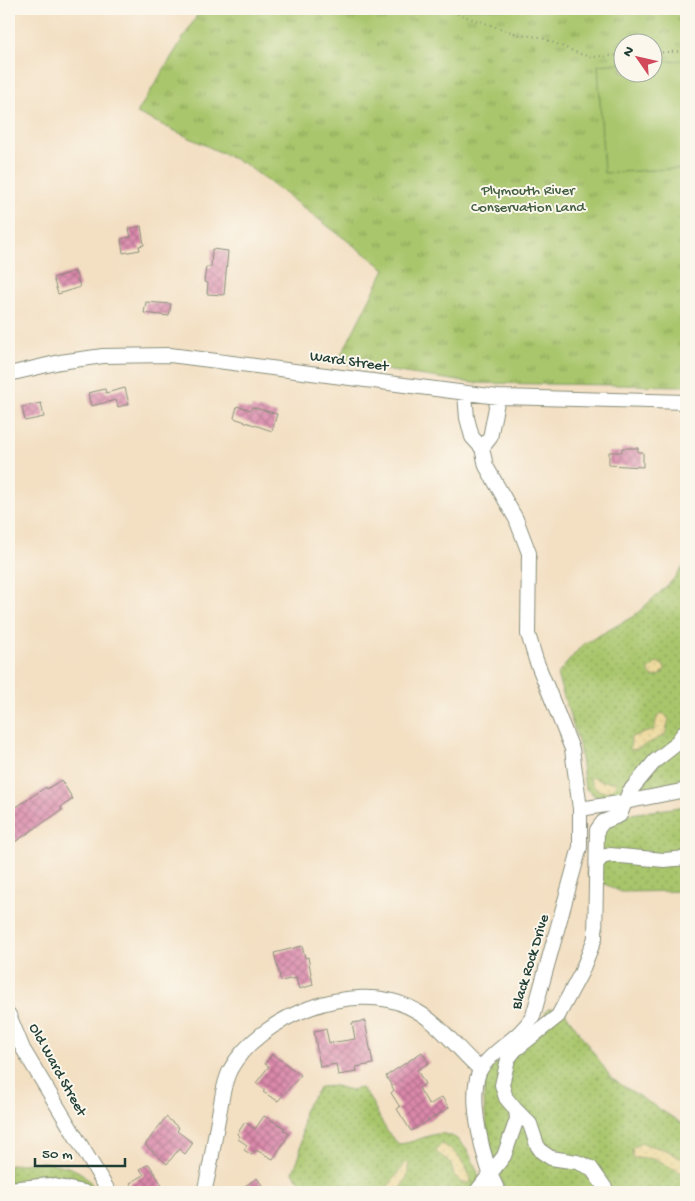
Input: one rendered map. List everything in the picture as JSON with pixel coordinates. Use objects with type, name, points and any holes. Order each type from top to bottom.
[{"type":"street","name":"Ward Street","points":[[9,374],[60,362],[103,356],[170,354],[498,398],[686,402]]},
{"type":"street","name":"Black Rock Drive","points":[[465,394],[467,418],[472,437],[482,448],[486,466],[516,519],[529,554],[528,634],[536,660],[572,749],[580,808],[580,847],[576,868],[533,1016],[524,1031],[487,1059],[480,1069]]},
{"type":"street","points":[[482,448],[490,438],[498,398]]},
{"type":"street","points":[[608,1192],[591,1168],[577,1162],[551,1158],[542,1152],[536,1145],[530,1124],[506,1098],[502,1085],[508,1059],[520,1045],[558,1016],[582,973],[595,938],[598,862],[595,841],[597,830],[603,822],[620,815],[629,792],[651,765],[672,748],[686,730]]},
{"type":"street","points":[[580,808],[626,802],[686,790]]},
{"type":"street","points":[[598,862],[602,857],[610,855],[664,860],[686,858]]},
{"type":"street","points":[[204,1192],[223,1088],[230,1071],[249,1045],[265,1030],[282,1020],[312,1008],[350,998],[370,996],[389,1000],[424,1015],[439,1027],[480,1069],[474,1094],[490,1175],[499,1192]]},
{"type":"street","name":"Old Ward Street","points":[[9,1015],[23,1049],[108,1192]]},
{"type":"street","points":[[476,1192],[504,1156],[510,1143],[517,1119],[514,1107]]},
{"type":"street","points":[[9,1189],[50,1185],[84,1192]]},
{"type":"path","points":[[443,9],[520,35],[540,37],[580,54],[592,57],[612,56]]},
{"type":"path","points":[[662,52],[686,51]]},
{"type":"green space","name":"Plymouth River Conservation Land","points":[[201,9],[686,9],[686,386],[473,383],[337,363],[385,269],[245,164],[137,113]]},
{"type":"green space","points":[[686,60],[686,168],[604,173],[598,65],[612,64],[612,82],[662,82],[662,61]]},
{"type":"green space","points":[[686,564],[686,776],[671,786],[605,798],[595,796],[585,788],[579,744],[557,675],[582,645],[634,616],[671,582]]},
{"type":"green space","points":[[686,806],[686,891],[621,892],[587,875],[590,827],[596,819]]},
{"type":"green space","points":[[562,1008],[612,1079],[686,1126],[686,1192],[507,1192],[497,1167],[488,1131],[484,1095],[486,1080],[490,1070],[528,1035],[548,1009]]},
{"type":"green space","points":[[335,1086],[351,1090],[361,1088],[367,1094],[387,1132],[399,1144],[437,1134],[447,1134],[456,1138],[463,1145],[474,1163],[485,1192],[306,1192],[293,1172],[300,1154],[304,1109],[320,1087]]},
{"type":"green space","points":[[43,1162],[67,1167],[81,1173],[92,1184],[96,1192],[9,1192],[9,1165]]},
{"type":"sand","points":[[657,662],[663,665],[665,669],[661,675],[653,677],[649,670]]},
{"type":"sand","points":[[663,713],[669,719],[665,735],[637,749],[630,750],[631,737],[654,730],[657,717]]},
{"type":"sand","points":[[593,777],[601,781],[616,782],[615,787],[605,792],[596,789],[590,779]]},
{"type":"sand","points":[[641,1143],[666,1150],[686,1161],[686,1175],[655,1159],[633,1158],[632,1148]]},
{"type":"sand","points":[[441,1144],[456,1153],[466,1167],[471,1178],[470,1183],[461,1183],[454,1175],[450,1162],[436,1152]]},
{"type":"sand","points":[[406,1162],[409,1164],[407,1177],[399,1192],[384,1192]]},
{"type":"building","points":[[141,226],[144,245],[139,246],[140,250],[123,253],[121,239],[131,237],[129,229]]},
{"type":"building","points":[[212,249],[228,251],[224,295],[207,294],[208,283],[204,282],[206,267],[211,267]]},
{"type":"building","points":[[75,271],[80,287],[58,294],[53,278]]},
{"type":"building","points":[[146,302],[171,304],[169,316],[144,313]]},
{"type":"building","points":[[125,388],[129,404],[118,407],[116,400],[91,406],[88,393],[105,389],[106,393]]},
{"type":"building","points":[[41,403],[44,417],[25,421],[22,407]]},
{"type":"building","points":[[237,406],[251,410],[252,407],[277,414],[272,431],[234,418]]},
{"type":"building","points":[[622,448],[638,448],[638,452],[643,452],[643,467],[609,465],[609,452],[622,452]]},
{"type":"building","points":[[61,780],[73,799],[61,807],[62,810],[9,846],[9,812],[46,787],[47,789]]},
{"type":"building","points":[[302,946],[305,958],[308,957],[313,985],[299,989],[296,978],[281,981],[274,953]]},
{"type":"building","points":[[365,1021],[373,1064],[356,1067],[357,1072],[338,1075],[336,1064],[320,1067],[314,1031],[326,1029],[329,1043],[355,1039],[352,1023]]},
{"type":"building","points":[[422,1052],[429,1063],[417,1070],[425,1084],[419,1088],[429,1105],[442,1097],[449,1108],[411,1131],[397,1109],[400,1107],[391,1093],[394,1090],[386,1076]]},
{"type":"building","points":[[272,1054],[301,1075],[278,1101],[263,1092],[265,1090],[256,1083],[269,1066],[265,1064]]},
{"type":"building","points":[[264,1116],[285,1128],[283,1130],[288,1133],[273,1159],[256,1150],[252,1155],[244,1150],[247,1145],[238,1139],[240,1136],[237,1134],[245,1122],[255,1129]]},
{"type":"building","points":[[166,1117],[179,1128],[177,1131],[193,1143],[185,1154],[179,1149],[167,1164],[145,1145]]},
{"type":"building","points":[[149,1164],[166,1192],[136,1192],[130,1183],[144,1175],[140,1169]]},
{"type":"building","points":[[257,1178],[267,1192],[236,1192]]}]
